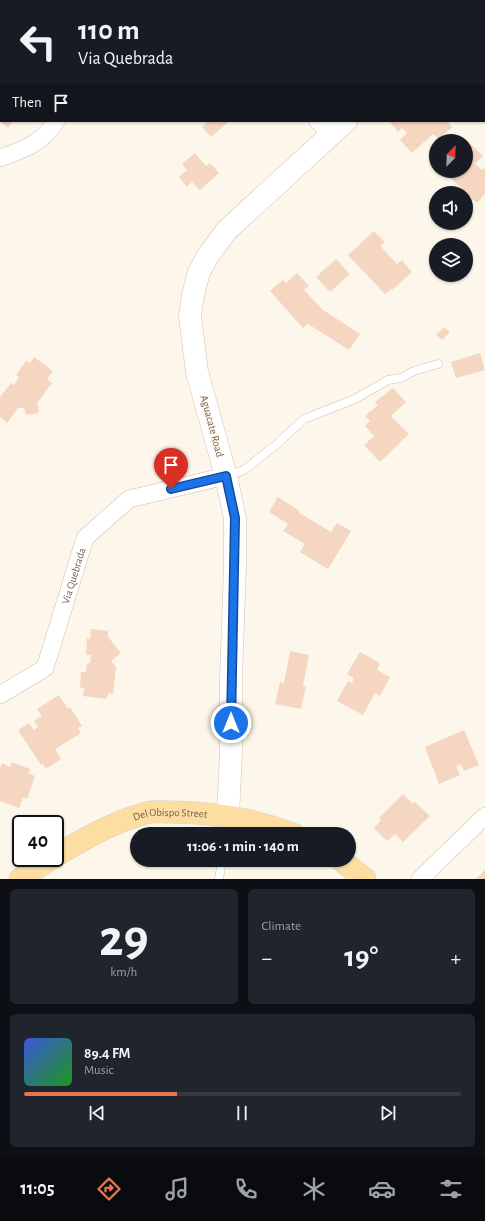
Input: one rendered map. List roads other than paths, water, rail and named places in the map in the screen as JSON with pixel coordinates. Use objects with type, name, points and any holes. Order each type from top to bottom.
[{"type":"main road","name":"Del Obispo Street","points":[[64,851],[114,823],[148,812],[187,812],[226,825],[274,827]]},
{"type":"main road","points":[[20,879],[38,867]]},
{"type":"main road","points":[[350,867],[365,879]]},
{"type":"street","points":[[0,158],[28,148],[40,139],[55,122]]},
{"type":"street","name":"Aguacate Road","points":[[226,825],[232,753],[231,677],[235,567],[235,518],[226,476],[197,372],[190,316],[193,295],[199,272],[209,254],[227,230],[332,126]]},
{"type":"street","name":"Via Quebrada","points":[[0,695],[45,668],[85,538],[129,500],[226,476]]},
{"type":"street","points":[[420,879],[485,816]]},
{"type":"lane","points":[[226,476],[244,470],[277,444],[304,419],[354,399],[388,380],[401,378],[414,371],[438,364]]},
{"type":"lane","points":[[220,879],[221,867]]}]
